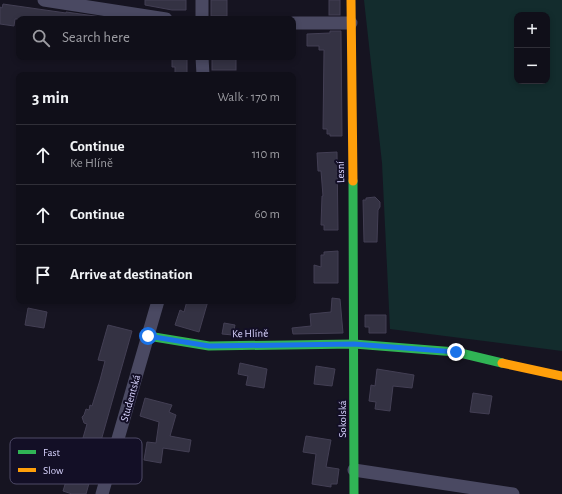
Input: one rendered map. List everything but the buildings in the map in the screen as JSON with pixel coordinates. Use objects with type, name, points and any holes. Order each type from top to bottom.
[{"type":"street","points":[[44,0],[147,16]]},
{"type":"street","points":[[202,0],[202,16]]},
{"type":"street","name":"Lesní","points":[[350,0],[354,344]]},
{"type":"street","points":[[296,23],[351,23]]},
{"type":"street","points":[[202,60],[202,72]]},
{"type":"street","name":"Studentská","points":[[118,438],[157,304]]},
{"type":"street","name":"Ke Hlíně","points":[[148,336],[209,346],[354,344],[456,352],[562,376]]},
{"type":"street","name":"Sokolská","points":[[354,344],[354,494]]},
{"type":"street","points":[[354,470],[513,494]]},
{"type":"street","name":"Studentská","points":[[102,494],[105,484]]},
{"type":"green space","points":[[364,0],[562,0],[562,351],[390,329],[382,163]]},
{"type":"traffic: fast","points":[[353,181],[354,494]]},
{"type":"traffic: fast","points":[[148,336],[209,346],[354,344],[456,352],[502,363]]},
{"type":"traffic: slow","points":[[351,0],[353,181]]},
{"type":"traffic: slow","points":[[502,363],[562,376]]},
{"type":"route","points":[[148,336],[209,346],[354,344],[456,352]]}]
